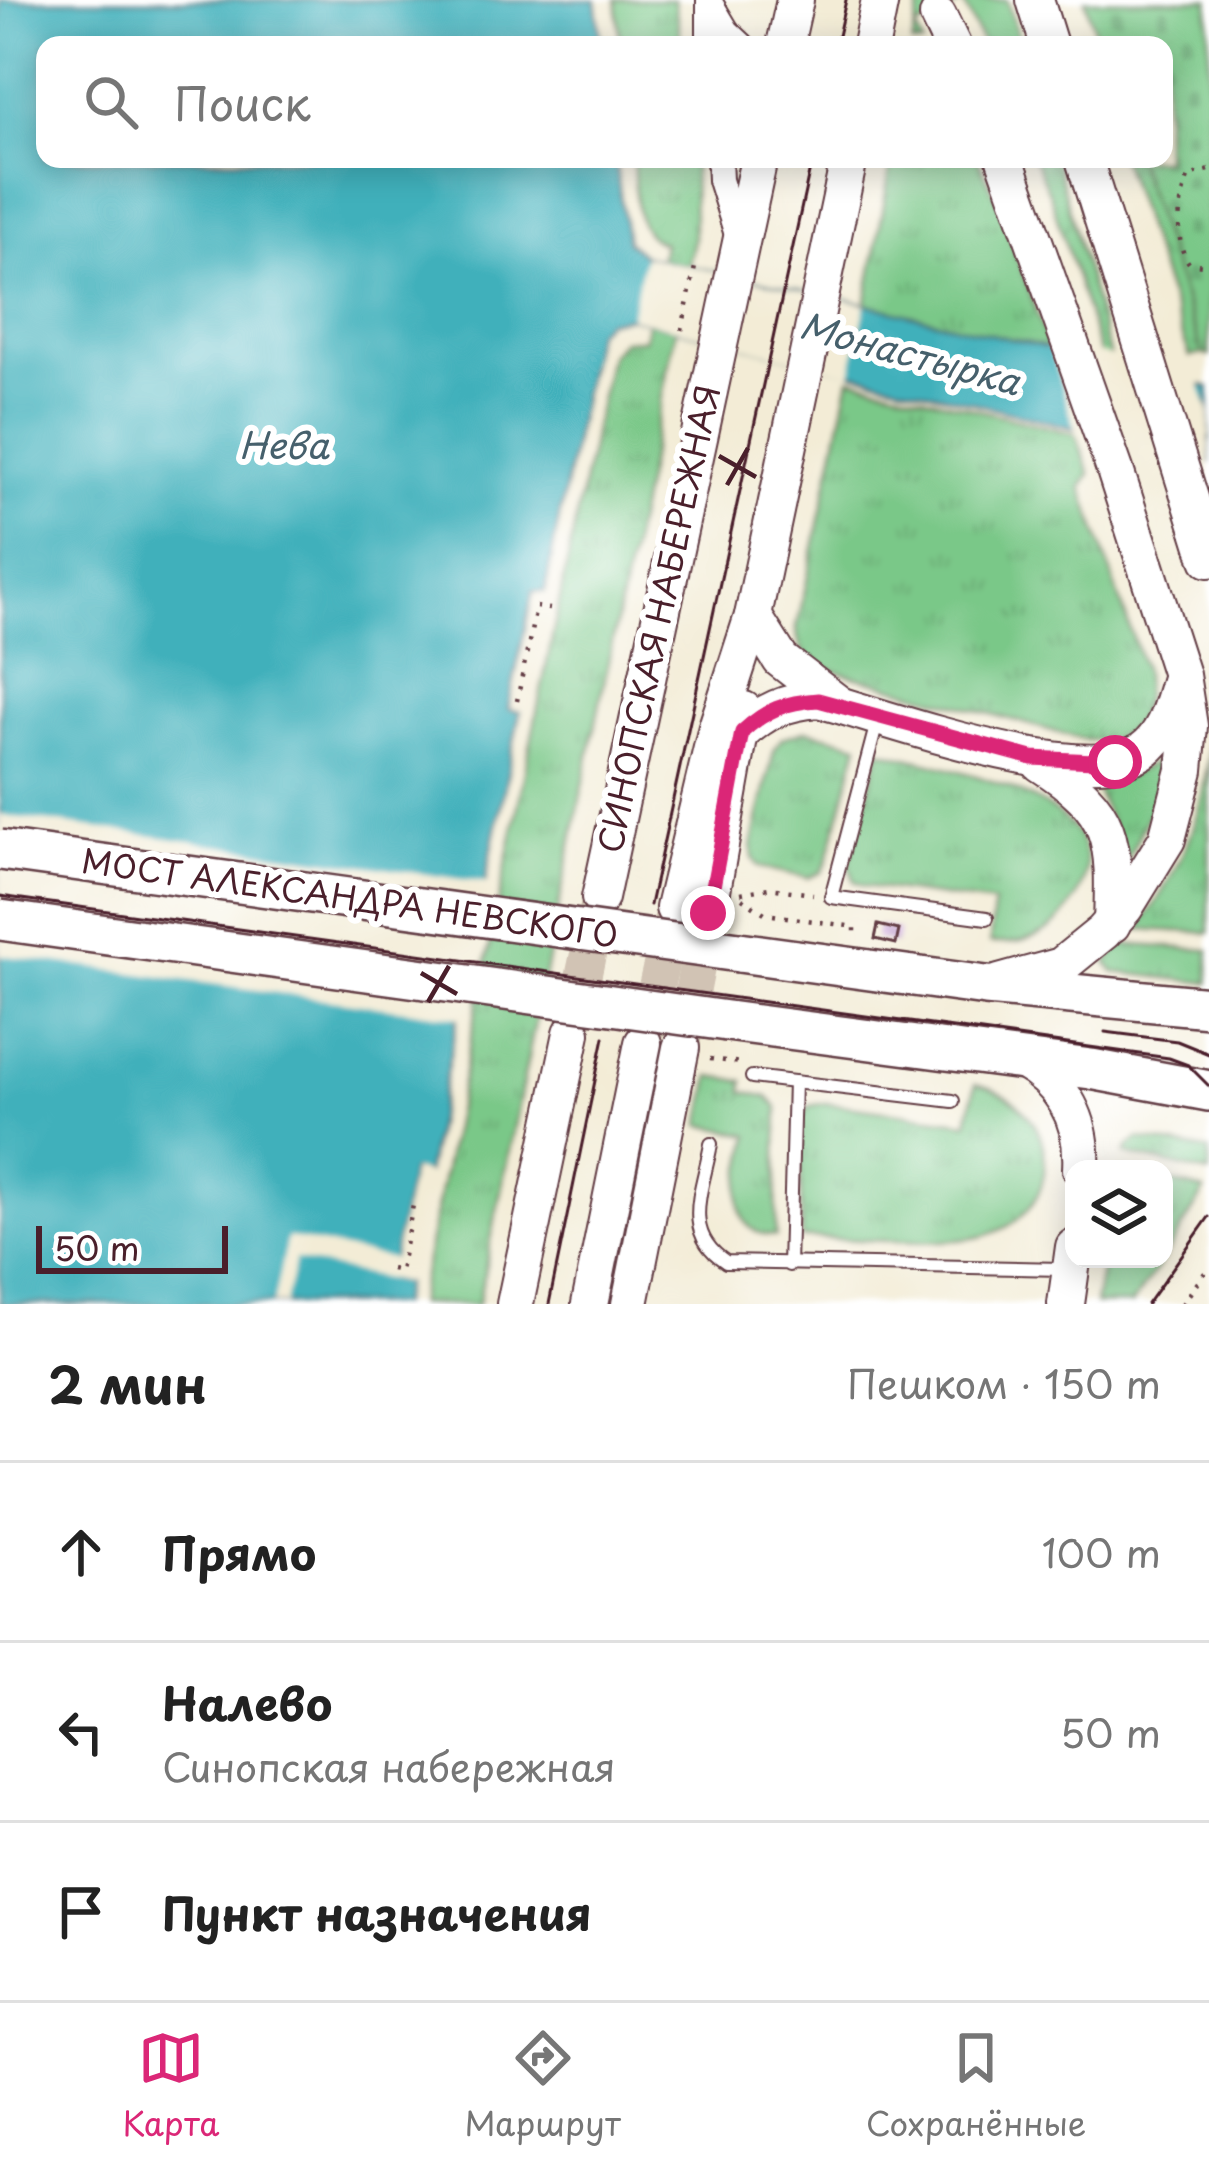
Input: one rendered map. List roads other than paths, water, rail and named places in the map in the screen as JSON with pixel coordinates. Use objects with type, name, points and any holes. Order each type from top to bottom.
[{"type":"main road","points":[[784,36],[795,0]]},
{"type":"main road","points":[[874,36],[880,0]]},
{"type":"main road","points":[[1035,0],[1046,36]]},
{"type":"main road","points":[[736,260],[757,168]]},
{"type":"main road","points":[[753,616],[742,732],[691,910],[717,727],[753,616],[847,168]]},
{"type":"main road","points":[[986,986],[1061,965],[1112,924],[1167,838],[1178,806],[1189,726],[1181,675],[1115,470],[1008,168]]},
{"type":"main road","points":[[1087,168],[1209,559]]},
{"type":"main road","name":"СИНОПСКАЯ НАБЕРЕЖНАЯ","points":[[600,898],[736,260]]},
{"type":"main road","points":[[753,616],[781,660],[841,705]]},
{"type":"main road","points":[[742,732],[763,713],[789,701],[818,700],[1032,758],[1104,763],[1136,754],[1161,729],[1181,675]]},
{"type":"main road","points":[[1032,758],[1076,786],[1096,810],[1110,838],[1112,924]]},
{"type":"main road","name":"МОСТ АЛЕКСАНДРА НЕВСКОГО","points":[[0,850],[986,986],[1209,1007]]},
{"type":"main road","points":[[0,920],[1023,1060],[1209,1090]]},
{"type":"main road","points":[[515,1304],[572,1033]]},
{"type":"main road","points":[[590,1304],[644,1043]]},
{"type":"main road","points":[[630,1304],[694,1053]]},
{"type":"main road","points":[[1023,1060],[1048,1075],[1075,1115],[1081,1160]]},
{"type":"street","points":[[709,0],[709,36]]},
{"type":"street","points":[[709,0],[732,36]]},
{"type":"street","points":[[719,168],[736,260]]},
{"type":"lane","points":[[879,716],[831,897],[987,919]]},
{"type":"lane","points":[[752,1077],[952,1101]]},
{"type":"lane","points":[[789,1265],[794,1082]]},
{"type":"lane","points":[[711,1144],[696,1226],[707,1249],[726,1262],[1070,1274]]},
{"type":"water","name":"Нева","points":[[0,0],[596,0],[601,36],[36,36],[36,168],[616,168],[627,242],[644,256],[1209,387],[1209,462],[630,317],[606,321],[595,332],[545,592],[533,591],[508,709],[520,712],[426,1173],[411,1171],[389,1279],[404,1283],[400,1304],[0,1304]]},
{"type":"tunnel","points":[[572,1030],[598,907]]},
{"type":"tunnel","points":[[644,1039],[672,918]]},
{"type":"tunnel","points":[[682,1044],[706,922]]},
{"type":"tram line","points":[[838,36],[846,0]]},
{"type":"tram line","points":[[650,905],[810,168]]},
{"type":"tram line","points":[[0,896],[1169,1058],[1188,1065],[1209,1086]]},
{"type":"tram line","points":[[1105,1032],[1177,1041],[1209,1054]]},
{"type":"tram line","points":[[549,1304],[604,1037]]},
{"type":"tram line","points":[[1147,1304],[1209,1217]]},
{"type":"water label","name":"Монастырка","points":[[910,354]]}]
